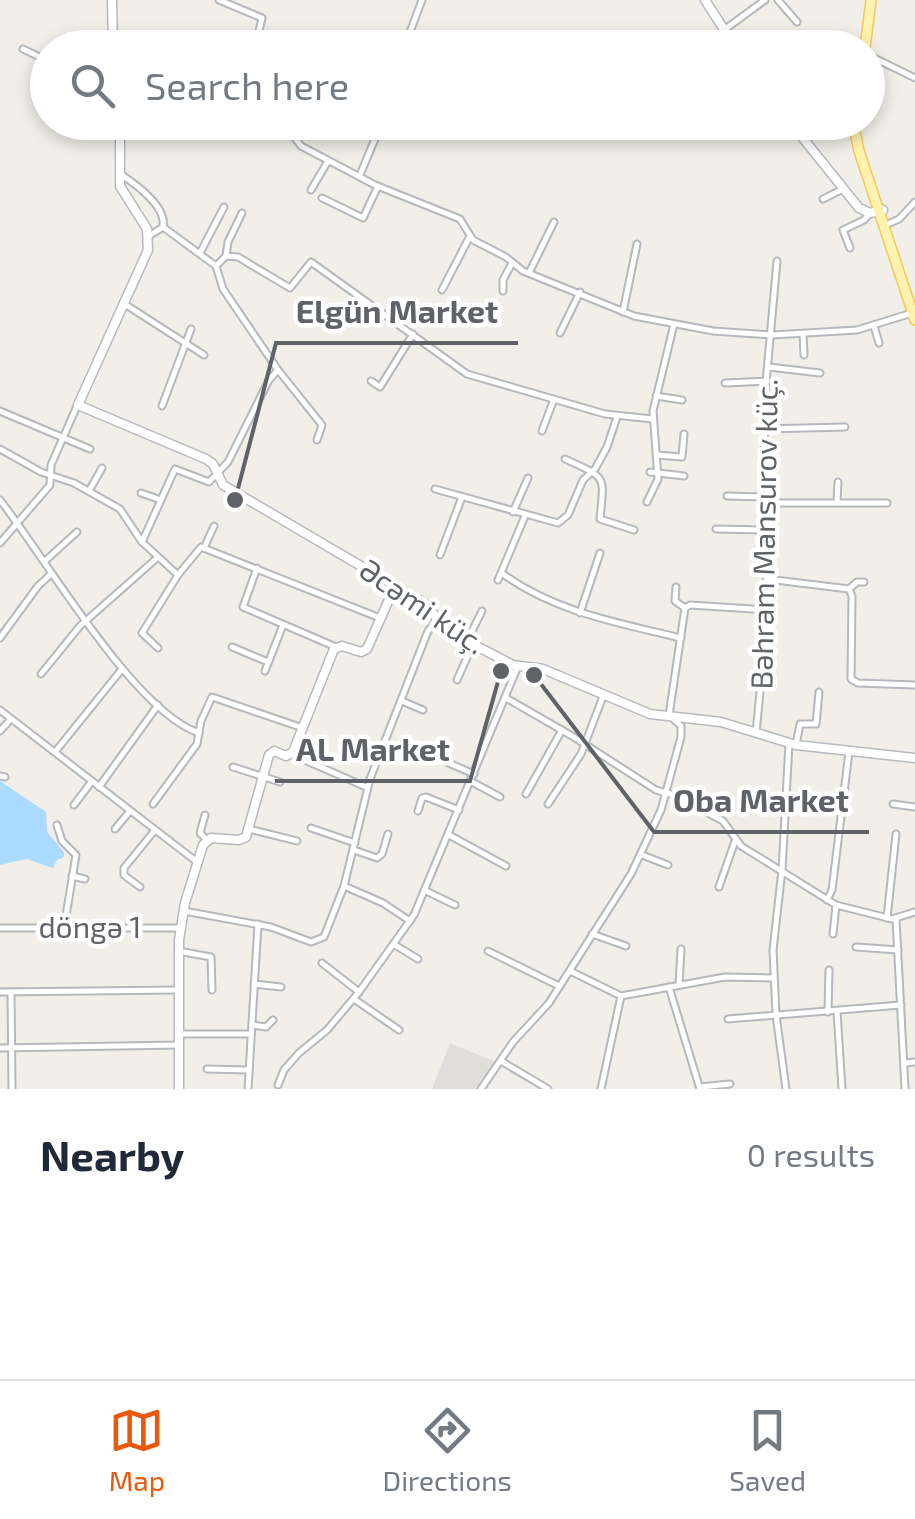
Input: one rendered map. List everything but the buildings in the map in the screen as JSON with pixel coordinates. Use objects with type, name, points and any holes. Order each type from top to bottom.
[{"type":"main road","points":[[864,30],[868,0]]},
{"type":"main road","points":[[860,140],[877,211],[914,313]]},
{"type":"main road","points":[[877,211],[888,224],[914,313]]},
{"type":"street","points":[[112,0],[113,30]]},
{"type":"street","points":[[220,0],[262,18],[259,30]]},
{"type":"street","points":[[411,30],[422,0]]},
{"type":"street","points":[[705,0],[724,30],[764,0]]},
{"type":"street","points":[[778,0],[798,22]]},
{"type":"street","points":[[23,50],[30,53]]},
{"type":"street","points":[[885,63],[915,78]]},
{"type":"street","points":[[0,543],[50,486],[51,465],[148,250],[149,236],[122,190],[120,140]]},
{"type":"street","points":[[296,140],[378,186],[460,219],[470,236],[529,274],[623,312],[735,334],[803,334],[874,326],[914,313]]},
{"type":"street","points":[[360,175],[375,140]]},
{"type":"street","points":[[804,140],[859,208],[877,211]]},
{"type":"street","points":[[311,190],[328,161]]},
{"type":"street","points":[[119,174],[162,210],[164,227]]},
{"type":"street","points":[[322,198],[364,218],[378,186]]},
{"type":"street","points":[[823,199],[843,189]]},
{"type":"street","points":[[888,224],[915,202]]},
{"type":"street","points":[[200,253],[224,207]]},
{"type":"street","points":[[850,248],[843,230],[877,211]]},
{"type":"street","points":[[216,266],[226,256],[228,242],[242,213]]},
{"type":"street","points":[[529,274],[554,222]]},
{"type":"street","points":[[149,236],[164,227]]},
{"type":"street","points":[[164,227],[216,266],[223,288],[278,370],[322,426],[317,440]]},
{"type":"street","points":[[442,290],[470,236]]},
{"type":"street","points":[[623,312],[637,244]]},
{"type":"street","points":[[226,256],[238,256],[290,288],[311,262],[467,374],[617,417],[653,419]]},
{"type":"street","name":"Bəhram Mansurov küç.","points":[[756,733],[767,610],[764,429],[776,261]]},
{"type":"street","points":[[502,291],[512,262]]},
{"type":"street","points":[[560,334],[580,292]]},
{"type":"street","points":[[124,304],[204,356]]},
{"type":"street","points":[[647,502],[658,472],[653,419],[656,396],[674,324]]},
{"type":"street","points":[[874,326],[879,342]]},
{"type":"street","points":[[162,406],[192,329]]},
{"type":"street","points":[[370,381],[380,387],[413,334]]},
{"type":"street","points":[[803,334],[804,355]]},
{"type":"street","points":[[768,367],[820,372]]},
{"type":"street","points":[[142,542],[175,469],[208,482],[218,475],[278,370]]},
{"type":"street","points":[[725,383],[767,381]]},
{"type":"street","points":[[656,396],[682,400]]},
{"type":"street","points":[[542,430],[554,399]]},
{"type":"street","name":"Əcəmi küç.","points":[[78,405],[206,459],[214,464],[221,483],[233,491],[429,606],[442,628],[518,666],[543,669],[650,714],[721,722],[792,744],[915,758]]},
{"type":"street","points":[[0,411],[90,449]]},
{"type":"street","points":[[435,489],[552,523],[563,520],[583,480],[610,441],[617,417]]},
{"type":"street","points":[[764,429],[844,427]]},
{"type":"street","points":[[657,456],[682,457],[684,434]]},
{"type":"street","points":[[0,449],[90,491],[125,514],[142,542],[178,574]]},
{"type":"street","points":[[565,459],[598,475],[604,487],[600,519],[634,530]]},
{"type":"street","points":[[90,491],[102,468]]},
{"type":"street","points":[[650,472],[684,476]]},
{"type":"street","points":[[513,512],[528,478]]},
{"type":"street","points":[[837,502],[838,482]]},
{"type":"street","points":[[140,493],[161,500]]},
{"type":"street","points":[[440,555],[462,496]]},
{"type":"street","points":[[727,496],[887,503]]},
{"type":"street","points":[[0,500],[122,669],[158,705],[200,734]]},
{"type":"street","points":[[525,516],[500,577],[580,613],[681,638]]},
{"type":"street","points":[[204,548],[214,526]]},
{"type":"street","points":[[716,530],[767,530]]},
{"type":"street","points":[[44,561],[77,532]]},
{"type":"street","points":[[158,648],[142,633],[178,574],[195,551],[204,548],[380,618]]},
{"type":"street","points":[[580,613],[600,552]]},
{"type":"street","points":[[40,674],[86,619],[157,558]]},
{"type":"street","points":[[257,568],[243,607],[336,647],[364,652],[395,586]]},
{"type":"street","points":[[0,638],[38,586],[52,574]]},
{"type":"street","points":[[767,578],[849,589],[864,582]]},
{"type":"street","points":[[676,587],[675,601],[685,608]]},
{"type":"street","points":[[849,589],[850,679],[915,685]]},
{"type":"street","points":[[685,608],[690,605],[767,610]]},
{"type":"street","points":[[482,1089],[570,971],[642,854],[661,810],[682,730],[669,715],[685,608]]},
{"type":"street","points":[[457,680],[482,611]]},
{"type":"street","points":[[184,911],[258,924],[316,942],[327,932],[344,886],[367,788],[428,631],[437,621]]},
{"type":"street","points":[[265,671],[283,625]]},
{"type":"street","points":[[232,647],[268,662]]},
{"type":"street","points":[[291,754],[336,647]]},
{"type":"street","points":[[278,1086],[284,1070],[357,995],[410,921],[450,836],[518,666]]},
{"type":"street","points":[[54,753],[122,669]]},
{"type":"street","points":[[786,1089],[776,1015],[774,934],[792,744],[800,724],[816,724],[819,692]]},
{"type":"street","points":[[548,804],[581,754],[604,694]]},
{"type":"street","points":[[153,804],[195,748],[201,721],[214,696],[303,728]]},
{"type":"street","points":[[506,698],[656,790],[723,822],[735,842],[719,887]]},
{"type":"street","points":[[402,700],[424,710]]},
{"type":"street","points":[[98,787],[158,705]]},
{"type":"street","points":[[0,710],[199,864]]},
{"type":"street","points":[[0,732],[10,718]]},
{"type":"street","points":[[526,794],[562,730]]},
{"type":"street","points":[[828,900],[849,752]]},
{"type":"street","points":[[248,838],[270,753],[291,754],[367,788]]},
{"type":"street","points":[[444,762],[500,797]]},
{"type":"street","points":[[233,767],[280,782]]},
{"type":"street","points":[[74,805],[92,781]]},
{"type":"street","points":[[418,811],[424,797],[459,810]]},
{"type":"street","points":[[893,804],[915,807]]},
{"type":"street","points":[[115,829],[130,811]]},
{"type":"street","points":[[205,815],[200,833],[207,840],[297,841]]},
{"type":"street","points":[[57,826],[62,841],[76,855],[64,928]]},
{"type":"street","points":[[311,828],[377,858],[388,834]]},
{"type":"street","points":[[140,887],[123,872],[155,830]]},
{"type":"street","points":[[887,918],[896,834]]},
{"type":"street","points":[[450,836],[506,866]]},
{"type":"street","points":[[179,1089],[180,928],[207,840]]},
{"type":"street","points":[[735,842],[836,905],[896,919],[915,912]]},
{"type":"street","points":[[642,854],[668,866]]},
{"type":"street","points":[[72,876],[84,879]]},
{"type":"street","points":[[344,886],[377,900],[410,921]]},
{"type":"street","points":[[426,891],[455,904]]},
{"type":"street","points":[[832,934],[836,905]]},
{"type":"street","points":[[896,919],[905,1089]]},
{"type":"street","points":[[248,1089],[258,924]]},
{"type":"street","name":"döngə 1","points":[[0,928],[180,928]]},
{"type":"street","points":[[592,934],[626,946]]},
{"type":"street","points":[[395,945],[418,959]]},
{"type":"street","points":[[856,947],[898,950]]},
{"type":"street","points":[[679,984],[680,949]]},
{"type":"street","points":[[178,951],[211,957],[212,990]]},
{"type":"street","points":[[488,951],[558,986]]},
{"type":"street","points":[[322,963],[398,1030]]},
{"type":"street","points":[[828,1012],[829,970]]},
{"type":"street","points":[[570,971],[621,996],[725,977],[774,978]]},
{"type":"street","points":[[254,984],[281,987]]},
{"type":"street","points":[[669,987],[700,1088],[730,1084]]},
{"type":"street","points":[[0,992],[178,990]]},
{"type":"street","points":[[10,992],[12,1089]]},
{"type":"street","points":[[601,1089],[621,996]]},
{"type":"street","points":[[728,1019],[901,1005]]},
{"type":"street","points":[[837,1011],[842,1089]]},
{"type":"street","points":[[252,1025],[266,1027],[273,1020]]},
{"type":"street","points":[[178,1034],[252,1034]]},
{"type":"street","points":[[0,1048],[179,1045]]},
{"type":"street","points":[[500,1061],[548,1089]]},
{"type":"street","points":[[905,1062],[915,1062]]},
{"type":"street","points":[[207,1069],[250,1070]]},
{"type":"shaded area","points":[[450,1043],[496,1062],[479,1089],[432,1089]]},
{"type":"water","points":[[0,781],[46,812],[47,832],[64,852],[53,868],[26,859],[0,865]]},
{"type":"place","name":"Elgün Market","points":[[235,500]]},
{"type":"place","name":"AL Market","points":[[501,671]]},
{"type":"place","name":"Oba Market","points":[[534,675]]}]
